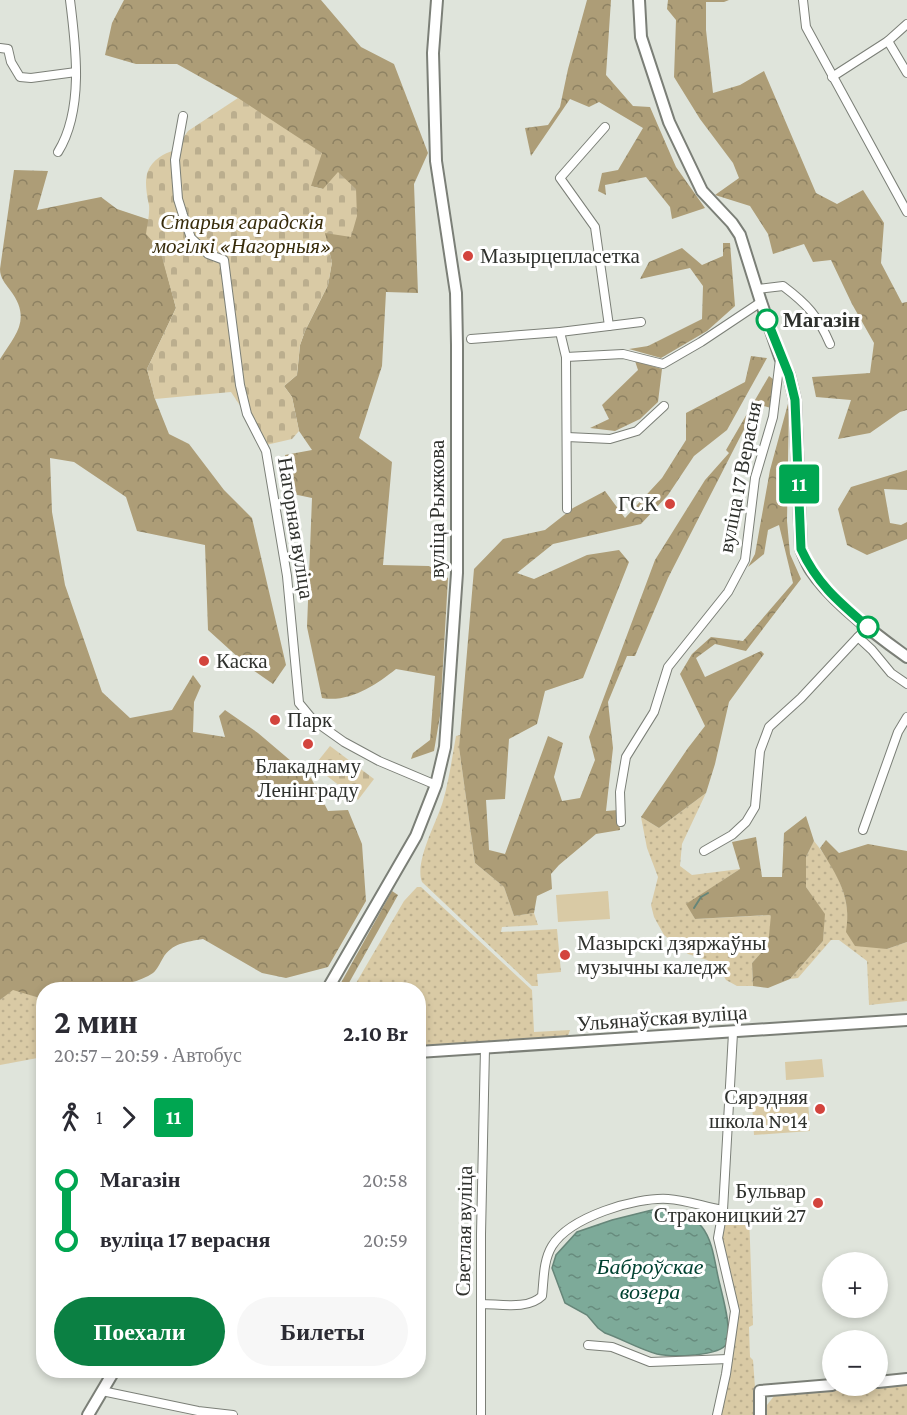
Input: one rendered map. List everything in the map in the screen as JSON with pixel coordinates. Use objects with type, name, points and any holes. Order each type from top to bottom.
[{"type":"main road","name":"вуліца Рыжкова","points":[[332,982],[416,836],[436,785],[445,747],[457,573],[456,293],[436,162],[434,53],[437,0]]},
{"type":"main road","name":"вуліца 17 Верасня","points":[[639,0],[641,37],[645,55],[669,122],[702,191],[740,235],[780,357],[789,375],[795,400],[801,549],[810,569],[831,594],[907,657]]},
{"type":"main road","name":"Ульянаўская вуліца","points":[[426,1052],[907,1020]]},
{"type":"main road","points":[[88,1415],[110,1378]]},
{"type":"main road","points":[[888,1381],[907,1379]]},
{"type":"main road","points":[[760,1415],[760,1391],[822,1386]]},
{"type":"street","points":[[58,152],[73,113],[76,72],[70,0]]},
{"type":"street","points":[[803,0],[806,27],[907,212]]},
{"type":"street","points":[[832,77],[888,41],[907,24]]},
{"type":"street","points":[[888,41],[907,73]]},
{"type":"street","points":[[0,48],[8,50],[10,62],[20,77],[31,78],[76,72]]},
{"type":"street","name":"Нагорная вуліца","points":[[183,116],[175,160],[178,199],[190,238],[208,254],[224,260],[244,405],[266,451],[268,462],[287,576],[299,703],[313,720],[344,742],[379,761],[436,785]]},
{"type":"street","points":[[605,127],[560,178],[595,227],[609,326]]},
{"type":"street","points":[[758,289],[783,286],[806,303],[822,325],[830,344]]},
{"type":"street","points":[[566,357],[623,354],[663,364],[761,302]]},
{"type":"street","points":[[471,339],[560,332],[642,322]]},
{"type":"street","points":[[560,332],[566,357],[567,509]]},
{"type":"street","name":"вуліца 17 Верасня","points":[[621,822],[620,792],[626,757],[654,712],[668,668],[728,592],[745,560],[755,478],[773,417],[780,357]]},
{"type":"street","points":[[567,437],[610,439],[637,431],[664,406]]},
{"type":"street","points":[[704,851],[732,835],[746,822],[755,807],[760,751],[769,727],[801,698],[868,627]]},
{"type":"street","points":[[858,637],[891,673],[907,684]]},
{"type":"street","points":[[863,830],[898,732],[907,717]]},
{"type":"street","points":[[717,1415],[735,1311],[718,1238],[723,1210],[733,1033]]},
{"type":"street","name":"Светлая вуліца","points":[[481,1415],[486,1048]]},
{"type":"street","points":[[481,1304],[536,1302],[542,1296],[544,1264],[552,1246],[566,1230],[587,1218],[632,1203],[668,1198],[723,1210]]},
{"type":"street","points":[[588,1345],[612,1347],[650,1362],[728,1359]]},
{"type":"street","points":[[102,1391],[198,1413],[233,1415]]},
{"type":"green space","points":[[124,0],[321,0],[361,47],[394,64],[428,153],[414,184],[418,293],[386,292],[382,366],[359,438],[392,462],[383,565],[429,566],[448,578],[440,716],[434,751],[411,759],[413,753],[430,740],[435,676],[396,669],[371,687],[352,695],[332,699],[322,698],[307,627],[312,498],[293,494],[285,455],[312,450],[299,431],[292,397],[284,386],[297,375],[300,345],[328,285],[332,262],[324,232],[323,189],[310,186],[238,98],[177,64],[136,64],[105,55],[112,23]]},
{"type":"green space","points":[[587,0],[611,0],[606,75],[633,106],[650,107],[676,167],[705,208],[672,219],[670,207],[646,177],[605,185],[606,195],[598,191],[602,173],[618,170],[643,128],[599,102],[589,107],[570,99],[531,156],[525,128],[548,125],[560,107]]},
{"type":"green space","points":[[668,0],[729,0],[706,2],[706,30],[713,93],[740,85],[764,71],[816,193],[837,204],[863,190],[884,223],[881,263],[902,303],[907,302],[907,410],[900,412],[870,433],[838,439],[851,400],[816,397],[812,377],[870,373],[874,343],[831,260],[813,262],[804,244],[773,254],[768,234],[750,206],[715,195],[739,178],[733,163],[700,119],[674,77],[676,20],[667,9]]},
{"type":"green space","name":"Старыя гарадскія могілкі «Нагорныя»","points":[[238,98],[322,153],[311,186],[323,189],[338,172],[356,189],[357,216],[351,237],[325,233],[332,262],[328,285],[300,345],[297,375],[284,386],[292,397],[299,431],[292,439],[266,445],[231,392],[155,399],[147,369],[176,308],[160,250],[146,234],[149,212],[146,183],[148,171],[159,158],[174,151],[188,131]]},
{"type":"green space","points":[[14,170],[48,171],[37,210],[101,197],[117,209],[153,221],[176,308],[147,369],[155,399],[169,434],[189,444],[224,490],[252,518],[286,665],[273,684],[250,668],[208,630],[205,545],[137,531],[126,497],[74,462],[50,458],[52,512],[65,585],[102,692],[130,718],[172,710],[193,675],[201,686],[194,702],[193,732],[225,737],[219,716],[225,710],[258,733],[311,778],[328,811],[348,810],[362,844],[366,901],[328,967],[286,978],[262,973],[203,939],[175,946],[153,973],[133,982],[36,982],[36,997],[13,990],[0,1000],[0,359],[16,334],[21,318],[17,300],[3,280],[0,269]]},
{"type":"green space","points":[[723,243],[730,243],[735,306],[707,331],[661,358],[629,349],[648,346],[702,319],[703,286],[690,268],[640,279],[649,262],[682,248],[702,265],[723,256]]},
{"type":"green space","points":[[751,356],[767,358],[727,430],[694,456],[668,495],[641,524],[553,544],[517,573],[534,579],[587,555],[619,550],[629,562],[583,678],[545,691],[537,724],[509,739],[505,799],[486,800],[489,850],[505,854],[548,736],[563,743],[554,777],[562,801],[580,798],[595,760],[589,737],[655,560],[705,480],[729,453],[726,450],[769,376],[773,379],[771,408],[757,404],[668,578],[635,656],[627,656],[608,702],[613,748],[606,811],[618,810],[620,830],[596,834],[551,874],[552,889],[537,896],[534,913],[514,916],[504,887],[475,863],[459,747],[474,569],[503,539],[545,530],[573,508],[605,491],[625,518],[662,478],[686,440],[686,413],[745,382]]},
{"type":"green space","points":[[635,361],[662,369],[658,402],[640,419],[615,431],[590,428],[609,419],[602,405],[638,370]]},
{"type":"green space","points":[[789,400],[787,521],[790,554],[801,579],[746,651],[715,644],[696,658],[705,677],[761,651],[764,654],[729,702],[706,793],[659,828],[641,817],[705,726],[680,674],[692,654],[711,637],[743,641],[793,583],[779,525],[768,530],[764,554],[748,567],[755,554],[770,470]]},
{"type":"green space","points":[[907,470],[907,490],[884,489],[890,523],[901,525],[907,522],[907,539],[867,555],[847,545],[838,509],[851,487]]},
{"type":"green space","points":[[460,735],[459,747],[475,863],[504,887],[514,916],[534,913],[538,925],[502,927],[501,932],[557,929],[561,972],[537,974],[538,986],[532,986],[422,882],[421,864],[443,801],[456,736]]},
{"type":"green space","points":[[330,746],[374,779],[358,800],[314,766]]},
{"type":"green space","points":[[706,793],[682,844],[680,866],[692,875],[740,869],[687,904],[695,919],[772,915],[768,945],[752,963],[753,986],[737,986],[726,980],[718,966],[688,954],[664,935],[654,917],[651,905],[658,877],[647,848],[641,817],[659,828]]},
{"type":"green space","points":[[806,816],[814,841],[806,857],[806,887],[825,914],[823,941],[790,979],[768,988],[753,986],[752,963],[768,945],[771,915],[695,919],[686,904],[740,869],[732,842],[756,837],[762,877],[782,877],[784,833]]},
{"type":"green space","points":[[826,840],[839,853],[868,844],[907,851],[907,942],[887,949],[855,946],[846,932],[847,908],[842,887],[820,848]]},
{"type":"green space","points":[[814,841],[829,861],[844,895],[848,919],[847,932],[887,949],[907,942],[907,1001],[869,1005],[867,961],[839,940],[831,940],[798,978],[790,979],[823,941],[824,914],[806,887],[806,857]]},
{"type":"green space","points":[[417,887],[421,887],[532,990],[534,1032],[570,1030],[568,1036],[426,1046],[426,982],[357,982],[404,901]]},
{"type":"green space","points":[[392,891],[398,895],[349,982],[341,982]]},
{"type":"green space","points":[[608,891],[610,919],[558,922],[556,895]]},
{"type":"green space","points":[[13,989],[36,997],[36,1058],[0,1065],[0,1000]]},
{"type":"green space","points":[[822,1059],[824,1077],[786,1080],[785,1062]]},
{"type":"green space","points":[[808,1100],[810,1131],[754,1135],[752,1103]]},
{"type":"green space","points":[[729,1214],[749,1214],[753,1325],[749,1327],[750,1357],[753,1360],[757,1415],[720,1415],[738,1310],[721,1239]]},
{"type":"green space","points":[[907,1384],[907,1415],[766,1415],[767,1405],[774,1396],[822,1392],[822,1396],[888,1396],[888,1386]]},
{"type":"water","name":"Баброўскае возера","points":[[652,1210],[673,1211],[685,1215],[697,1222],[706,1233],[714,1255],[728,1322],[727,1343],[723,1348],[695,1355],[657,1354],[605,1333],[587,1315],[565,1303],[552,1268],[556,1255],[577,1232]]},
{"type":"waterway","points":[[694,908],[701,897],[708,893]]},
{"type":"bus line","name":"11","points":[[767,320],[789,375],[795,400],[801,549],[810,569],[831,594],[868,627]]},
{"type":"place","name":"Мазырцепласетка","points":[[468,256]]},
{"type":"place","name":"Магазін","points":[[767,320]]},
{"type":"place","name":"ГСК","points":[[670,504]]},
{"type":"place","name":"Каска","points":[[204,661]]},
{"type":"place","name":"Парк","points":[[275,720]]},
{"type":"place","name":"Блакаднаму Ленінграду","points":[[308,744]]},
{"type":"place","name":"Мазырскі дзяржаўны музычны каледж","points":[[565,955]]},
{"type":"place","name":"Сярэдняя школа №14","points":[[820,1109]]},
{"type":"place","name":"Бульвар Страконицкий 27","points":[[818,1203]]}]
